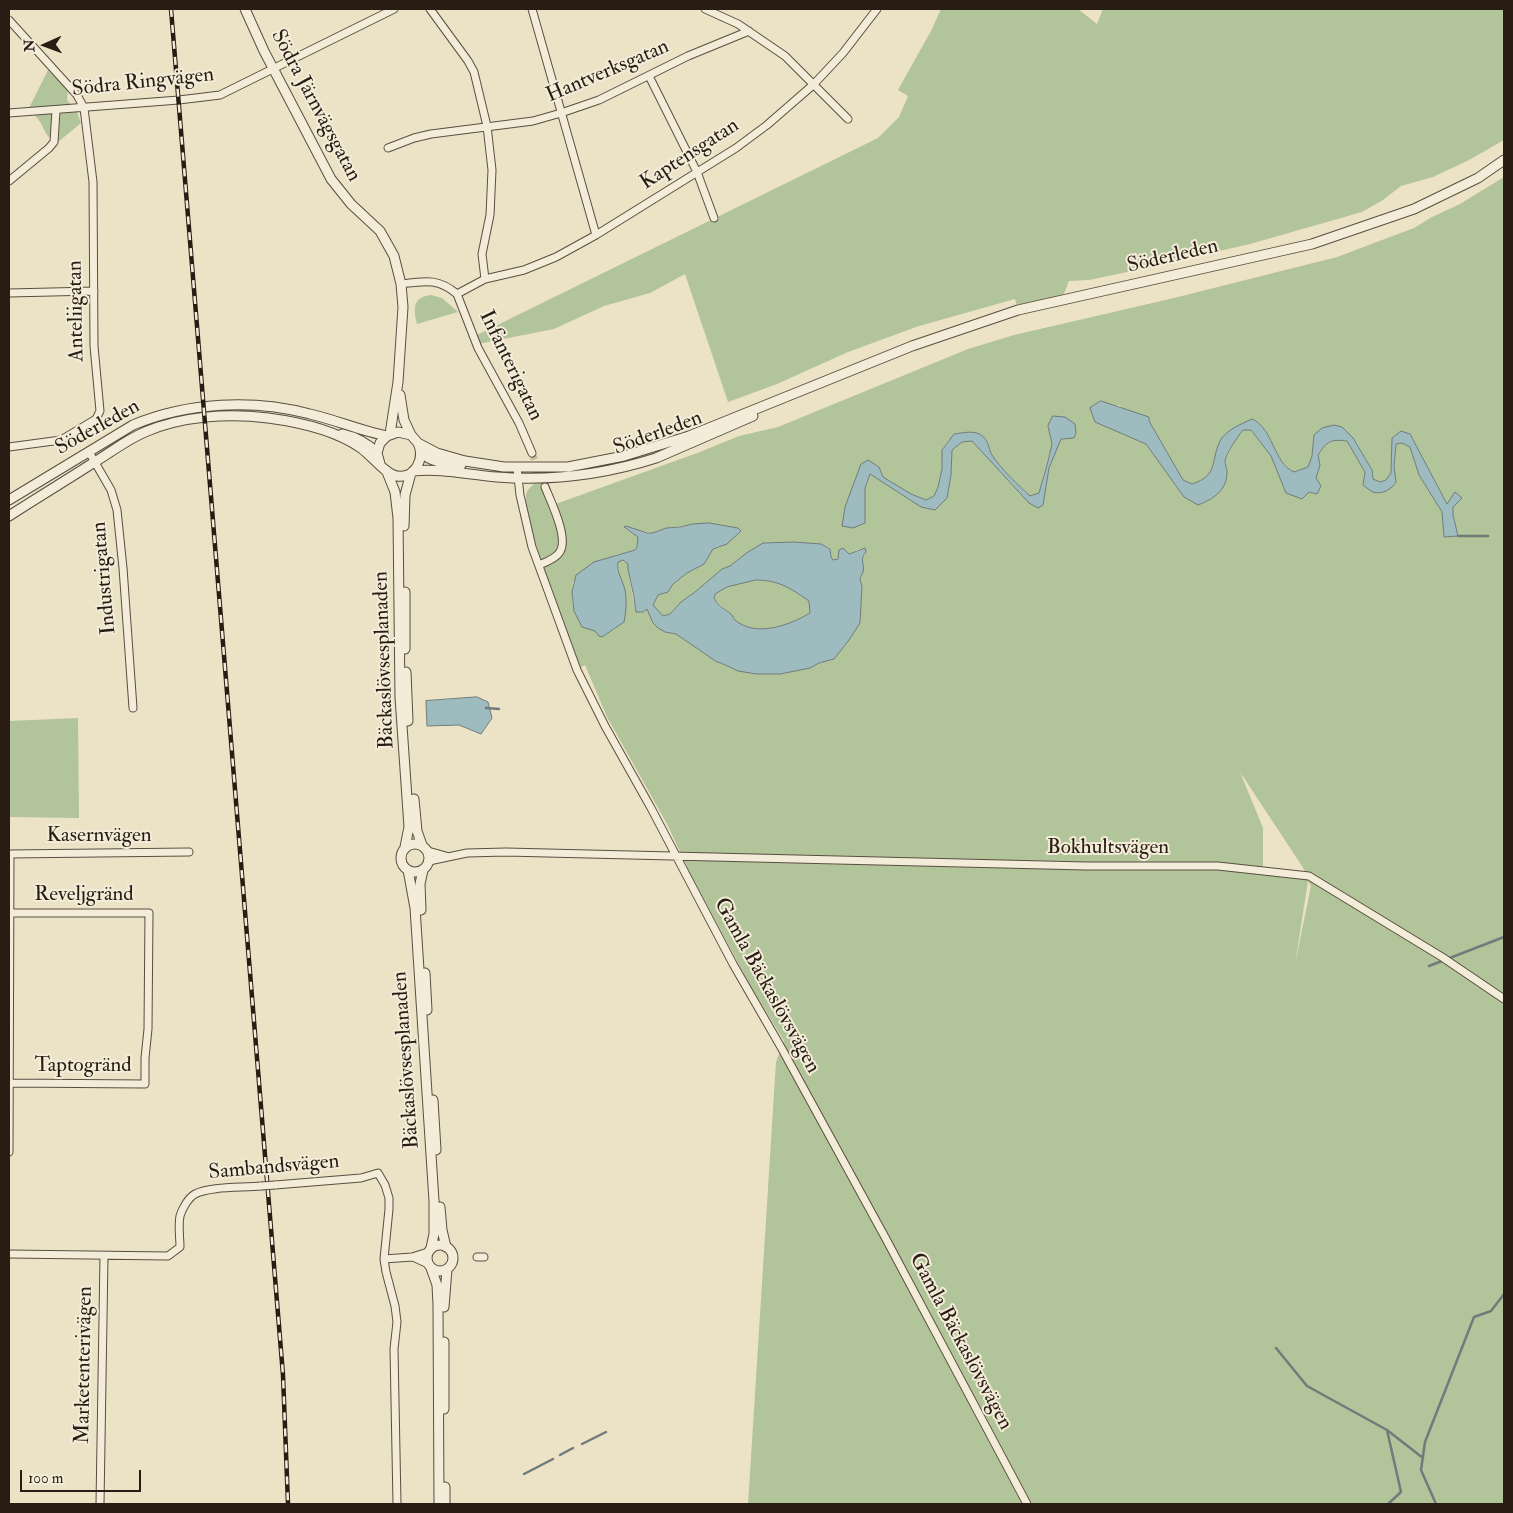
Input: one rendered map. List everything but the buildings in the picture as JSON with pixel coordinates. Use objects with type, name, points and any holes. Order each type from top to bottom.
[{"type":"street","name":"Södra Järnvägsgatan","points":[[245,9],[323,165],[337,189],[386,238],[394,256],[401,284],[403,307],[398,382],[389,435]]},
{"type":"street","name":"Södra Ringvägen","points":[[9,113],[212,96],[227,92],[394,9]]},
{"type":"street","points":[[430,9],[474,72],[486,126],[492,170],[490,215],[482,254],[485,279]]},
{"type":"street","points":[[532,9],[596,235]]},
{"type":"street","points":[[705,9],[727,18],[785,56],[848,119]]},
{"type":"street","name":"Kaptensgatan","points":[[457,294],[485,279],[513,274],[542,264],[596,235],[751,137],[813,85],[843,53],[877,9]]},
{"type":"street","points":[[9,20],[77,94],[84,108]]},
{"type":"street","name":"Hantverksgatan","points":[[388,148],[419,137],[486,126],[533,121],[561,113],[599,100],[695,53],[749,31]]},
{"type":"street","points":[[649,76],[697,172],[714,218]]},
{"type":"street","name":"Anteliigatan","points":[[9,448],[61,440],[90,423],[99,415],[100,404],[94,346],[93,182],[84,108]]},
{"type":"street","points":[[9,181],[54,142],[56,110]]},
{"type":"street","name":"Söderleden","points":[[418,443],[421,452],[429,458],[455,464],[517,468],[568,467],[641,452],[689,436],[912,346],[1018,310],[1312,244],[1414,209],[1478,178],[1504,160]]},
{"type":"street","points":[[401,284],[433,281],[444,285],[457,294]]},
{"type":"street","points":[[9,293],[94,291]]},
{"type":"street","name":"Infanterigatan","points":[[457,294],[478,348],[519,423],[532,453]]},
{"type":"street","name":"Söderleden","points":[[329,432],[361,448],[387,472],[396,476],[412,472],[444,470],[497,477],[583,474],[640,463],[814,390],[844,374]]},
{"type":"street","name":"Södra Järnvägsgatan","points":[[398,382],[402,412],[411,436]]},
{"type":"street","name":"Söderleden","points":[[9,500],[133,425],[156,416],[178,411],[230,405],[297,411],[320,416],[365,432],[389,435],[398,432],[411,436],[430,450],[452,458],[504,467]]},
{"type":"street","name":"Söderleden","points":[[9,516],[122,444],[171,423],[225,416],[294,421],[356,438],[377,453],[380,464]]},
{"type":"street","points":[[377,453],[380,443],[389,435]]},
{"type":"street","name":"Industrigatan","points":[[89,452],[111,490],[118,515],[133,708]]},
{"type":"street","points":[[412,472],[420,461],[421,452]]},
{"type":"street","name":"Gamla Bäckaslövsvägen","points":[[517,468],[524,514],[539,566],[577,670],[605,726],[733,964],[886,1239],[1027,1504]]},
{"type":"street","name":"Bäckaslövsesplanaden","points":[[387,472],[395,492],[398,518],[400,697],[409,821],[409,836],[401,860],[408,870],[415,908],[434,1201],[434,1234],[427,1258],[438,1295],[439,1504]]},
{"type":"street","name":"Bäckaslövsesplanaden","points":[[412,472],[405,495],[404,522],[406,671],[417,831],[429,861],[423,870],[420,884],[440,1213],[446,1247],[453,1257],[447,1269],[444,1307],[446,1504]]},
{"type":"street","points":[[539,566],[555,558],[564,543],[545,486]]},
{"type":"street","points":[[406,847],[415,843],[448,857]]},
{"type":"street","name":"Kasernvägen","points":[[9,854],[190,852]]},
{"type":"street","name":"Bokhultsvägen","points":[[429,861],[485,852],[1076,866],[1218,866],[1309,876],[1442,957],[1504,999]]},
{"type":"street","points":[[9,854],[9,1152]]},
{"type":"street","points":[[408,870],[416,872],[423,870]]},
{"type":"street","name":"Reveljgränd","points":[[10,913],[149,913],[148,1029],[146,1042]]},
{"type":"street","name":"Taptogränd","points":[[9,1083],[145,1084],[146,1042]]},
{"type":"street","name":"Sambandsvägen","points":[[9,1254],[168,1256],[180,1247],[180,1217],[192,1196],[198,1193],[210,1190],[361,1178],[378,1174],[385,1185],[389,1209],[384,1259]]},
{"type":"street","points":[[397,1504],[394,1349],[398,1322],[384,1259],[412,1257],[437,1245],[446,1247]]},
{"type":"street","name":"Marketenterivägen","points":[[100,1504],[104,1256]]},
{"type":"street","points":[[412,1257],[438,1271],[447,1269]]},
{"type":"green space","points":[[941,9],[1078,9],[1097,24],[1103,9],[1504,9],[1504,140],[1469,160],[1433,177],[1401,186],[1383,200],[1362,212],[1250,244],[1089,280],[1069,281],[1061,301],[1018,310],[1015,299],[919,326],[848,352],[777,384],[728,402],[685,274],[650,293],[604,306],[554,329],[478,344],[477,335],[878,138],[899,117],[908,96],[898,90]]},
{"type":"green space","points":[[48,70],[68,90],[67,100],[77,112],[81,123],[58,142],[47,135],[40,122],[28,110]]},
{"type":"green space","points":[[1504,177],[1504,1504],[748,1504],[776,1062],[784,1041],[751,987],[690,873],[667,824],[607,717],[585,665],[577,670],[539,565],[542,564],[528,512],[527,491],[534,484],[548,483],[553,505],[739,436],[778,427],[968,349],[1014,335],[1174,298],[1337,257],[1414,228],[1460,204]],"holes":[[[1118,405],[1127,411],[1149,417],[1149,421],[1183,480],[1192,484],[1204,480],[1211,472],[1221,440],[1252,419],[1265,430],[1282,461],[1294,472],[1308,467],[1312,456],[1314,436],[1353,438],[1372,470],[1373,480],[1380,482],[1386,481],[1391,473],[1392,438],[1401,431],[1410,434],[1447,504],[1462,498],[1453,507],[1458,536],[1444,537],[1442,512],[1419,475],[1410,447],[1402,442],[1396,444],[1394,466],[1396,483],[1383,491],[1373,490],[1363,485],[1365,472],[1347,441],[1337,440],[1327,444],[1318,455],[1320,465],[1316,478],[1321,486],[1317,494],[1286,492],[1271,456],[1251,430],[1243,430],[1237,436],[1225,460],[1227,472],[1184,497],[1146,444],[1095,422]],[[1048,426],[1074,438],[1061,438],[1049,468],[1043,504],[1029,503],[972,441],[962,442],[952,450],[951,475],[935,510],[921,507],[870,474],[865,487],[869,461],[879,467],[883,477],[911,494],[926,500],[934,496],[942,469],[942,449],[954,434],[971,432],[978,433],[984,437],[996,461],[1030,496],[1039,493],[1052,444]],[[690,525],[738,528],[738,533],[720,547],[713,549],[704,564],[687,573],[673,584],[668,592],[658,595],[653,605],[663,616],[670,614],[681,602],[722,569],[730,566],[748,552],[767,542],[821,544],[830,548],[833,560],[839,558],[839,553],[849,554],[859,549],[865,553],[860,580],[862,586],[860,623],[834,659],[809,668],[780,674],[757,674],[738,671],[717,662],[676,634],[665,632],[658,628],[653,623],[647,609],[637,612],[628,564],[623,560],[617,562],[617,567],[619,570],[624,622],[602,637],[599,636],[575,609],[572,594],[573,582],[616,555],[635,550],[638,537],[624,528],[653,533],[666,528]],[[1240,772],[1307,875],[1263,871],[1263,828]],[[1308,881],[1311,886],[1296,958]]]},
{"type":"green space","points":[[431,295],[442,298],[458,312],[417,324],[416,304],[421,298]]},
{"type":"green space","points":[[756,580],[778,583],[796,592],[809,601],[810,613],[793,622],[773,628],[753,628],[735,620],[714,598],[715,594],[727,587]]},
{"type":"green space","points":[[78,718],[79,818],[9,817],[9,721]]},
{"type":"water","points":[[1101,401],[1149,417],[1149,421],[1183,480],[1192,484],[1201,480],[1210,472],[1223,437],[1234,428],[1252,419],[1265,430],[1277,454],[1287,468],[1294,472],[1308,467],[1312,456],[1314,435],[1322,428],[1334,425],[1342,427],[1353,438],[1372,470],[1373,479],[1380,482],[1386,480],[1391,473],[1392,438],[1401,431],[1410,434],[1447,504],[1455,492],[1462,498],[1453,507],[1458,536],[1444,537],[1442,512],[1419,475],[1410,447],[1402,443],[1396,444],[1394,466],[1396,482],[1386,491],[1376,493],[1363,485],[1365,472],[1347,441],[1337,440],[1330,442],[1318,455],[1320,465],[1316,478],[1321,486],[1317,494],[1309,492],[1302,499],[1286,493],[1271,456],[1251,430],[1243,430],[1232,445],[1226,458],[1226,479],[1222,489],[1214,497],[1198,505],[1184,497],[1146,444],[1095,422],[1090,408]]},
{"type":"water","points":[[1053,416],[1065,417],[1075,424],[1076,433],[1074,438],[1061,439],[1049,468],[1043,505],[1038,508],[1029,503],[972,441],[962,442],[952,450],[951,475],[947,498],[935,510],[921,507],[870,474],[865,488],[865,523],[853,528],[842,526],[845,507],[861,464],[868,460],[879,467],[883,477],[911,494],[926,500],[934,496],[938,487],[942,469],[942,450],[954,434],[971,432],[981,435],[986,439],[996,460],[1015,482],[1030,496],[1039,493],[1052,444],[1048,426]]},
{"type":"water","points":[[709,523],[738,528],[741,531],[727,544],[713,549],[704,564],[687,573],[673,584],[668,592],[658,595],[653,605],[663,616],[670,614],[681,602],[722,569],[730,566],[763,543],[793,542],[821,544],[830,549],[833,560],[838,559],[839,550],[843,548],[849,554],[865,548],[863,572],[860,580],[862,586],[860,623],[834,659],[819,663],[810,668],[780,674],[757,674],[738,671],[717,662],[676,634],[665,632],[658,628],[653,623],[647,609],[643,612],[636,612],[628,564],[623,560],[618,562],[618,565],[626,594],[624,622],[602,637],[595,631],[582,627],[574,611],[572,592],[576,575],[594,562],[635,550],[638,537],[624,527],[653,533],[666,528]],"holes":[[[764,580],[784,586],[809,601],[810,613],[793,622],[773,628],[753,628],[735,620],[714,598],[715,594],[727,587]]]},
{"type":"water","points":[[477,697],[488,702],[492,718],[481,734],[459,725],[427,726],[426,701]]},
{"type":"waterway","points":[[1458,536],[1488,536]]},
{"type":"waterway","points":[[486,708],[499,709]]},
{"type":"waterway","points":[[1429,966],[1504,937]]},
{"type":"waterway","points":[[1436,1504],[1421,1470],[1425,1442],[1474,1317],[1491,1311],[1504,1294]]},
{"type":"waterway","points":[[1276,1348],[1307,1386],[1387,1430]]},
{"type":"waterway","points":[[1388,1504],[1401,1492],[1387,1430],[1423,1458]]},
{"type":"waterway","points":[[582,1444],[606,1432]]},
{"type":"waterway","points":[[560,1455],[573,1448]]},
{"type":"waterway","points":[[524,1474],[553,1459]]},
{"type":"tunnel","points":[[532,453],[545,487]]},
{"type":"railway","points":[[171,9],[283,1375],[288,1504]]}]
